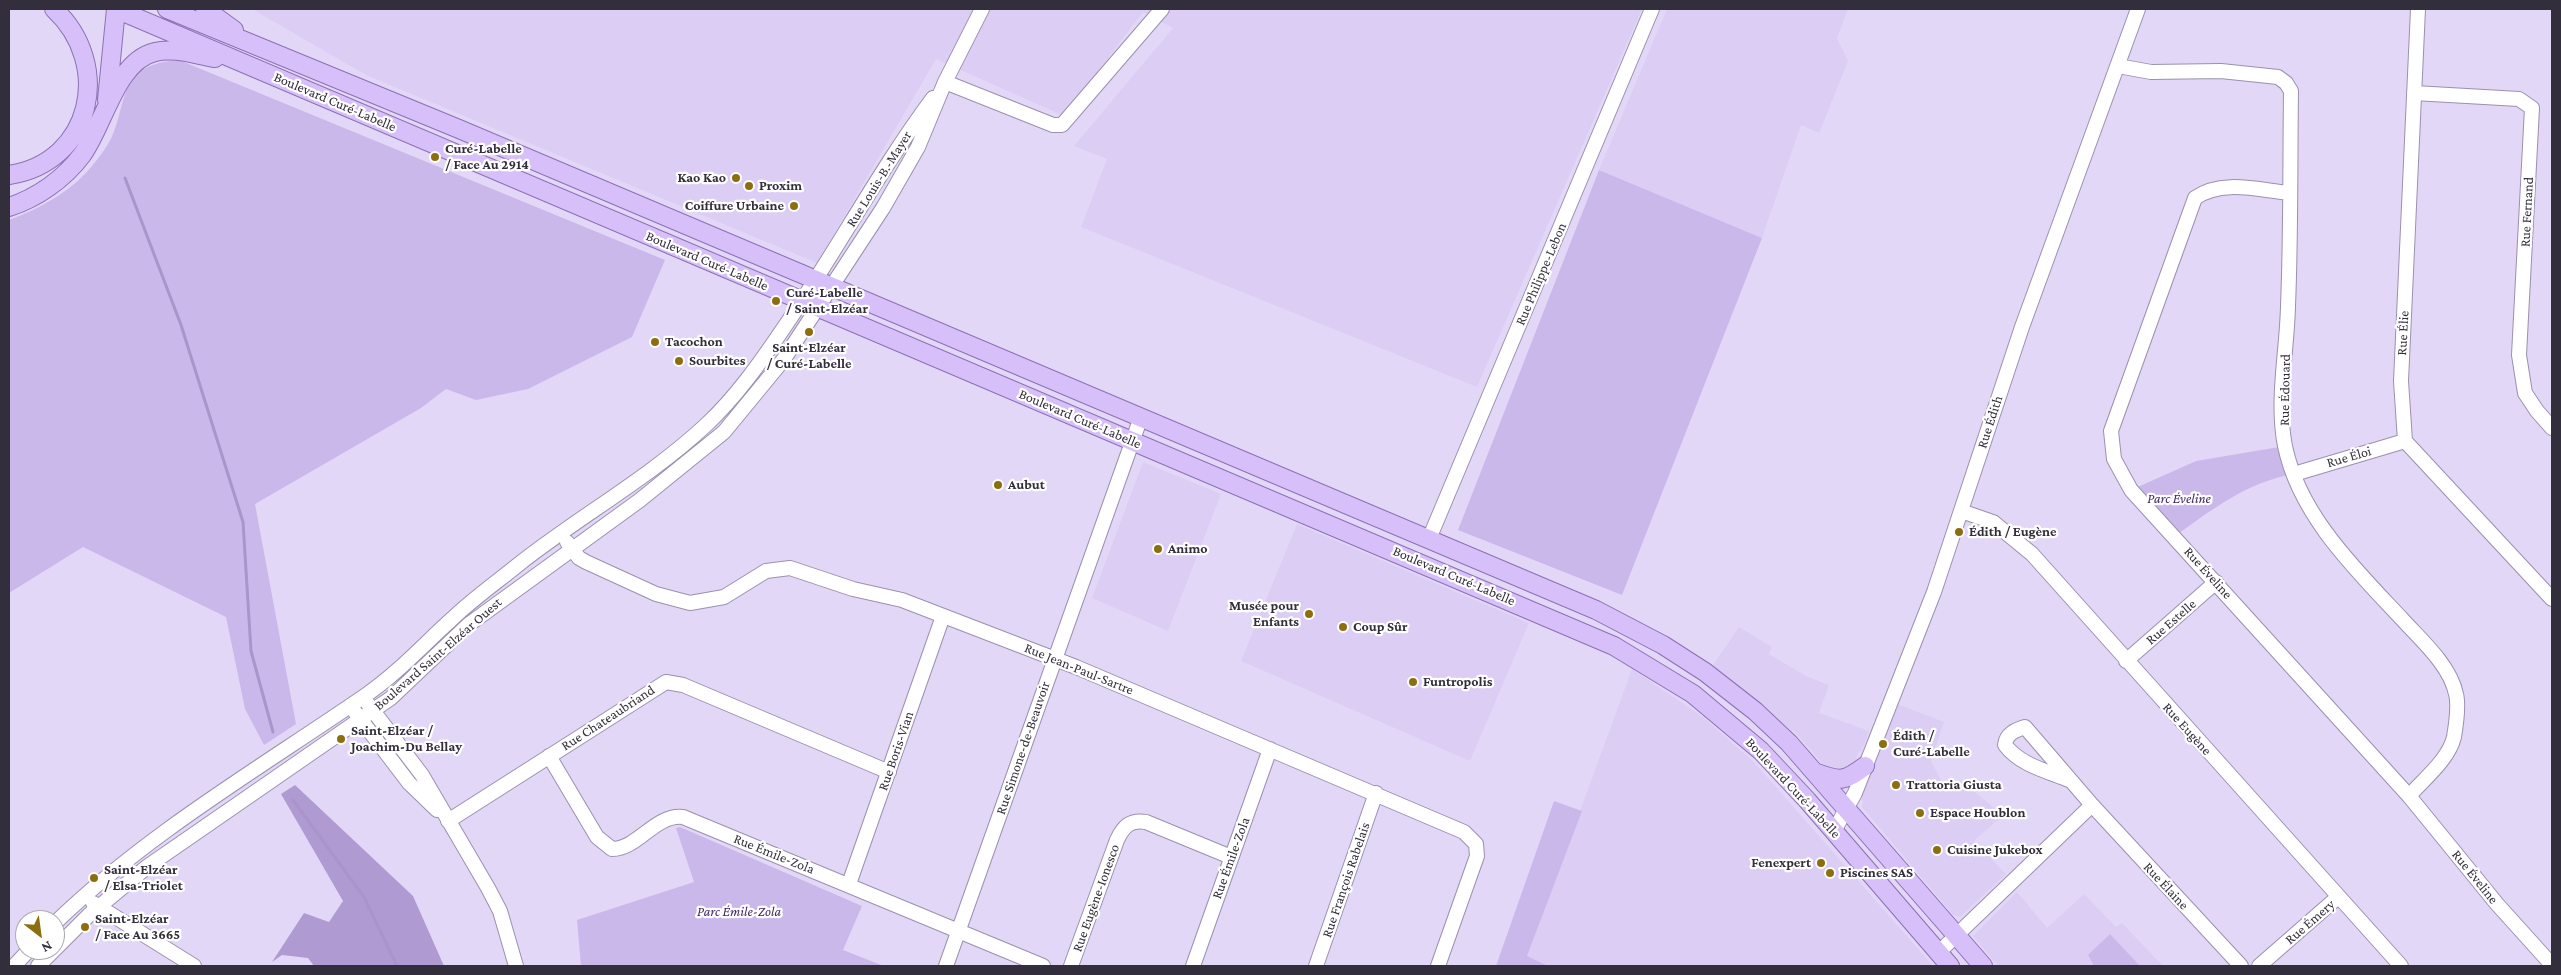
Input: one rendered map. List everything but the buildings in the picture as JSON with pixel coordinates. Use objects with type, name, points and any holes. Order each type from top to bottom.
[{"type":"main road","points":[[9,175],[33,168],[59,151],[73,135],[86,108],[89,79],[85,54],[76,34],[54,9]]},
{"type":"main road","points":[[107,107],[116,9]]},
{"type":"main road","name":"Boulevard Curé-Labelle","points":[[116,9],[802,302],[1560,621],[1630,655],[1693,694],[1740,731],[1787,778],[1950,966]]},
{"type":"main road","name":"Boulevard Curé-Labelle","points":[[167,9],[833,287],[1596,610],[1662,645],[1711,677],[1755,711],[1816,773],[1983,966]]},
{"type":"main road","points":[[205,9],[252,44]]},
{"type":"main road","points":[[9,207],[36,196],[65,174],[89,144],[129,68],[143,56],[154,52],[172,50],[243,62]]},
{"type":"main road","points":[[1816,773],[1834,780],[1843,780],[1866,766]]},
{"type":"street","name":"Rue Louis-B.-Mayer","points":[[833,287],[918,148],[945,82],[982,9]]},
{"type":"street","points":[[945,82],[1053,125],[1062,125],[1162,9]]},
{"type":"street","name":"Rue Philippe-Lebon","points":[[1429,539],[1652,9]]},
{"type":"street","name":"Rue Édith","points":[[1834,831],[1847,808],[1866,766],[1934,592],[2022,327],[2138,9]]},
{"type":"street","name":"Rue Élie","points":[[2405,441],[2401,381],[2418,9]]},
{"type":"street","name":"Rue Édouard","points":[[2118,66],[2151,72],[2221,71],[2278,77],[2286,83],[2291,91],[2288,306],[2282,401],[2285,446],[2294,474],[2311,511],[2357,572],[2424,643],[2449,675],[2457,695],[2454,738],[2444,758],[2410,796]]},
{"type":"street","name":"Rue Louis-B.-Mayer","points":[[816,280],[901,142],[945,82]]},
{"type":"street","name":"Rue Fernand","points":[[2414,92],[2520,99],[2532,108],[2519,355],[2525,393],[2552,428]]},
{"type":"street","name":"Rue Éveline","points":[[2289,193],[2218,186],[2206,190],[2195,198],[2111,431],[2114,458],[2131,490],[2410,796],[2497,904],[2552,965]]},
{"type":"street","name":"Boulevard Saint-Elzéar Ouest","points":[[65,913],[82,897],[164,831],[363,697],[393,673],[462,609],[631,484],[706,425],[752,373],[816,280]]},
{"type":"street","name":"Boulevard Saint-Elzéar Ouest","points":[[65,940],[100,906],[180,842],[360,720],[404,687],[468,625],[658,486],[724,432],[772,376],[833,287]]},
{"type":"street","name":"Rue Simone-de-Beauvoir","points":[[946,966],[1141,417]]},
{"type":"street","points":[[2405,441],[2552,599]]},
{"type":"street","name":"Rue Éloi","points":[[2294,474],[2405,441]]},
{"type":"street","name":"Rue Eugène","points":[[1961,511],[1993,522],[2032,554],[2400,966]]},
{"type":"street","name":"Rue Jean-Paul-Sartre","points":[[561,534],[582,560],[647,590],[690,602],[724,597],[766,571],[790,568],[853,588],[902,600],[1055,659],[1376,793],[1464,832],[1471,836],[1478,848],[1438,966]]},
{"type":"street","name":"Rue Estelle","points":[[2126,661],[2216,582]]},
{"type":"street","name":"Rue Boris-Vian","points":[[849,884],[943,616]]},
{"type":"street","name":"Rue Chateaubriand","points":[[448,821],[657,687],[670,682],[889,772]]},
{"type":"street","points":[[363,697],[422,774],[500,911],[516,966]]},
{"type":"street","points":[[350,705],[409,783],[448,821]]},
{"type":"street","name":"Rue Élaine","points":[[2070,780],[2031,765],[2012,754],[2005,745],[2006,740],[2014,730],[2024,727],[2092,805],[2241,966]]},
{"type":"street","name":"Rue Émile-Zola","points":[[1193,966],[1270,750]]},
{"type":"street","name":"Rue Émile-Zola","points":[[549,756],[596,835],[604,844],[612,849],[623,847],[666,819],[683,817],[849,884],[1042,966]]},
{"type":"street","name":"Rue François Rabelais","points":[[1316,966],[1376,793]]},
{"type":"street","points":[[1938,953],[2092,805]]},
{"type":"street","name":"Rue Eugène-Ionesco","points":[[1070,966],[1116,840],[1128,824],[1135,821],[1146,822],[1231,857]]},
{"type":"street","points":[[82,897],[100,906],[194,966]]},
{"type":"street","name":"Rue Émery","points":[[2259,966],[2338,898]]},
{"type":"shaded area","points":[[252,9],[1642,9],[1477,387],[1081,227],[1107,159],[1074,146],[1173,28],[1143,12],[1064,116],[936,59],[817,263],[366,75]]},
{"type":"shaded area","points":[[1667,9],[1848,9],[1837,38],[1848,61],[1819,133],[1801,125],[1762,238],[1599,170]]},
{"type":"shaded area","points":[[1143,462],[1221,494],[1168,631],[1092,598]]},
{"type":"shaded area","points":[[1297,524],[1529,623],[1470,761],[1241,661]]},
{"type":"shaded area","points":[[1739,627],[1772,647],[1769,654],[1806,676],[1829,685],[1819,713],[1869,731],[1861,752],[1859,751],[1853,766],[1846,773],[1829,771],[1793,730],[1713,665]]},
{"type":"shaded area","points":[[1632,669],[1703,717],[1754,762],[1933,966],[1548,966],[1527,956]]},
{"type":"shaded area","points":[[1897,704],[1944,722],[1931,761],[1946,790],[1961,781],[2003,815],[1974,841],[2006,874],[1960,917],[1953,915],[1862,807],[1863,801],[1861,800]]},
{"type":"shaded area","points":[[295,785],[413,896],[444,966],[314,966],[308,958],[282,955],[272,962],[304,913],[329,922],[343,901],[281,794]]},
{"type":"shaded area","points":[[2017,892],[2047,928],[2084,894],[2116,927],[2122,923],[2163,966],[1998,966],[1973,936]]},
{"type":"green space","points":[[179,60],[665,260],[632,337],[528,389],[476,400],[446,389],[421,408],[255,504],[296,724],[264,745],[245,709],[226,617],[83,547],[9,593],[9,220],[46,203],[78,181],[109,143],[125,94],[136,75],[140,71],[162,62]]},
{"type":"green space","points":[[1599,170],[1762,238],[1622,595],[1458,530]]},
{"type":"green space","name":"Parc Éveline","points":[[2285,446],[2294,474],[2261,483],[2246,490],[2217,507],[2175,536],[2131,490],[2196,461]]},
{"type":"green space","points":[[1554,801],[1582,811],[1527,956],[1548,966],[1496,966]]},
{"type":"green space","name":"Parc Émile-Zola","points":[[680,827],[862,906],[843,950],[884,966],[581,966],[577,920],[694,882],[676,828]]},
{"type":"green space","points":[[2110,934],[2140,966],[2094,966],[2088,955]]},
{"type":"waterway","points":[[125,178],[181,325],[243,522],[251,651],[273,732]]},
{"type":"waterway","points":[[293,800],[364,897],[397,966]]},
{"type":"place","name":"Curé-Labelle / Face Au 2914","points":[[435,157]]},
{"type":"place","name":"Kao Kao","points":[[736,178]]},
{"type":"place","name":"Proxim","points":[[749,186]]},
{"type":"place","name":"Coiffure Urbaine","points":[[794,206]]},
{"type":"place","name":"Curé-Labelle / Saint-Elzéar","points":[[776,301]]},
{"type":"place","name":"Saint-Elzéar / Curé-Labelle","points":[[809,332]]},
{"type":"place","name":"Tacochon","points":[[655,342]]},
{"type":"place","name":"Sourbites","points":[[679,361]]},
{"type":"place","name":"Aubut","points":[[998,485]]},
{"type":"place","name":"Édith / Eugène","points":[[1959,532]]},
{"type":"place","name":"Animo","points":[[1158,549]]},
{"type":"place","name":"Musée pour Enfants","points":[[1309,614]]},
{"type":"place","name":"Coup Sûr","points":[[1343,627]]},
{"type":"place","name":"Funtropolis","points":[[1413,682]]},
{"type":"place","name":"Saint-Elzéar / Joachim-Du Bellay","points":[[341,739]]},
{"type":"place","name":"Édith / Curé-Labelle","points":[[1883,744]]},
{"type":"place","name":"Trattoria Giusta","points":[[1896,785]]},
{"type":"place","name":"Espace Houblon","points":[[1920,813]]},
{"type":"place","name":"Cuisine Jukebox","points":[[1937,850]]},
{"type":"place","name":"Fenexpert","points":[[1821,863]]},
{"type":"place","name":"Piscines SAS","points":[[1830,873]]},
{"type":"place","name":"Saint-Elzéar / Elsa-Triolet","points":[[94,878]]},
{"type":"place","name":"Saint-Elzéar / Face Au 3665","points":[[85,927]]}]
